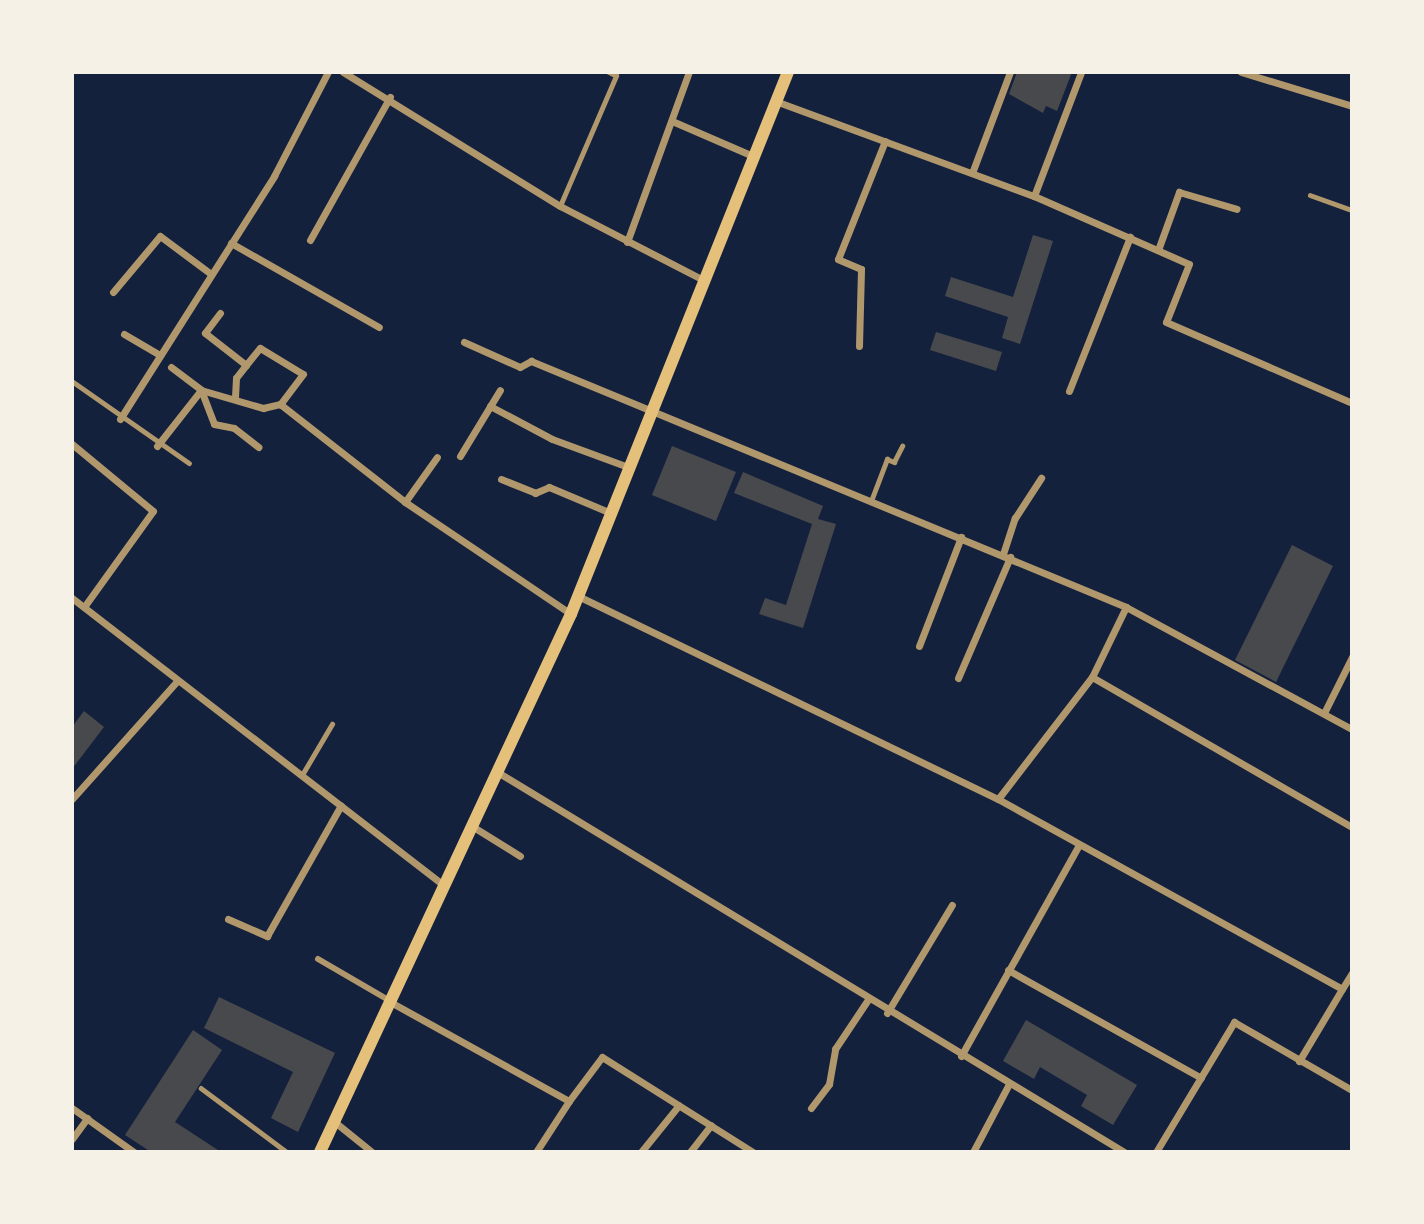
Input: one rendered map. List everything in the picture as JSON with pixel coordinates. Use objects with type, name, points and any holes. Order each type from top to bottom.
[{"type":"main road","points":[[320,1152],[337,1123],[394,1004],[571,614],[788,72]]},
{"type":"street","points":[[120,419],[231,243],[328,72]]},
{"type":"street","points":[[343,72],[390,97],[560,206],[706,282]]},
{"type":"street","points":[[627,242],[689,72]]},
{"type":"street","points":[[972,173],[1010,72]]},
{"type":"street","points":[[1034,196],[1081,72]]},
{"type":"street","points":[[1241,72],[1352,106]]},
{"type":"street","points":[[310,240],[390,97]]},
{"type":"street","points":[[778,102],[1034,196],[1189,264],[1166,322],[1352,403]]},
{"type":"street","points":[[672,121],[756,157]]},
{"type":"street","points":[[859,346],[861,269],[838,259],[885,141]]},
{"type":"street","points":[[1158,250],[1179,192],[1237,209]]},
{"type":"street","points":[[113,292],[160,236],[211,274]]},
{"type":"street","points":[[1069,391],[1130,237]]},
{"type":"street","points":[[231,243],[379,327]]},
{"type":"street","points":[[220,313],[205,333],[246,365]]},
{"type":"street","points":[[124,334],[160,355]]},
{"type":"street","points":[[464,342],[520,367],[531,360],[1126,607],[1352,729]]},
{"type":"street","points":[[171,367],[201,390],[235,397],[263,408],[280,404],[303,374],[260,348],[236,378],[235,397]]},
{"type":"street","points":[[157,446],[201,390]]},
{"type":"street","points":[[201,390],[214,424],[234,428],[257,447]]},
{"type":"street","points":[[460,456],[500,390]]},
{"type":"street","points":[[280,404],[405,502],[571,614]]},
{"type":"street","points":[[491,406],[552,439],[631,468]]},
{"type":"street","points":[[72,444],[153,511],[84,607]]},
{"type":"street","points":[[405,502],[437,457]]},
{"type":"street","points":[[958,678],[1006,556],[1015,518],[1041,478]]},
{"type":"street","points":[[501,479],[535,493],[549,487],[611,513]]},
{"type":"street","points":[[919,646],[961,537]]},
{"type":"street","points":[[578,596],[998,799],[1342,989]]},
{"type":"street","points":[[72,599],[448,888]]},
{"type":"street","points":[[998,799],[1092,677],[1126,607]]},
{"type":"street","points":[[1324,713],[1352,657]]},
{"type":"street","points":[[1092,677],[1352,827]]},
{"type":"street","points":[[72,799],[177,681]]},
{"type":"street","points":[[499,773],[867,1001],[1123,1152]]},
{"type":"street","points":[[228,919],[267,936],[341,805]]},
{"type":"street","points":[[475,828],[520,856]]},
{"type":"street","points":[[961,1056],[1079,845]]},
{"type":"street","points":[[887,1013],[952,905]]},
{"type":"street","points":[[318,959],[569,1101]]},
{"type":"street","points":[[1008,970],[1201,1078]]},
{"type":"street","points":[[1299,1060],[1352,973]]},
{"type":"street","points":[[811,1108],[829,1084],[835,1049],[867,1001]]},
{"type":"street","points":[[1156,1152],[1234,1022],[1352,1090]]},
{"type":"street","points":[[536,1152],[602,1057],[753,1152]]},
{"type":"street","points":[[973,1152],[1008,1086]]},
{"type":"street","points":[[641,1152],[680,1105]]},
{"type":"street","points":[[72,1108],[134,1152]]},
{"type":"street","points":[[72,1139],[87,1118]]},
{"type":"street","points":[[337,1123],[372,1152]]},
{"type":"street","points":[[690,1152],[712,1125]]},
{"type":"lane","points":[[560,206],[616,76],[608,72]]},
{"type":"lane","points":[[1310,195],[1352,210]]},
{"type":"lane","points":[[72,381],[157,446],[189,463]]},
{"type":"lane","points":[[871,502],[887,459],[894,462],[902,446]]},
{"type":"lane","points":[[302,775],[332,724]]},
{"type":"lane","points":[[201,1088],[286,1152]]},
{"type":"building","points":[[1017,72],[1072,72],[1057,111],[1046,106],[1043,113],[1009,94]]},
{"type":"building","points":[[1033,235],[1053,241],[1020,344],[1002,338],[1008,317],[945,296],[951,277],[1013,297]]},
{"type":"building","points":[[936,332],[1002,352],[996,371],[930,350]]},
{"type":"building","points":[[672,446],[736,472],[716,521],[652,495]]},
{"type":"building","points":[[743,472],[823,506],[818,519],[836,524],[803,628],[759,614],[765,598],[786,605],[812,524],[734,493]]},
{"type":"building","points":[[1292,545],[1333,566],[1276,682],[1235,660]]},
{"type":"building","points":[[84,711],[104,727],[72,769],[72,727]]},
{"type":"building","points":[[219,997],[335,1053],[298,1132],[271,1118],[293,1072],[204,1028]]},
{"type":"building","points":[[1026,1020],[1137,1085],[1113,1125],[1081,1106],[1087,1095],[1040,1067],[1034,1079],[1003,1061]]},
{"type":"building","points":[[193,1030],[222,1050],[175,1122],[221,1152],[151,1152],[125,1135]]}]
